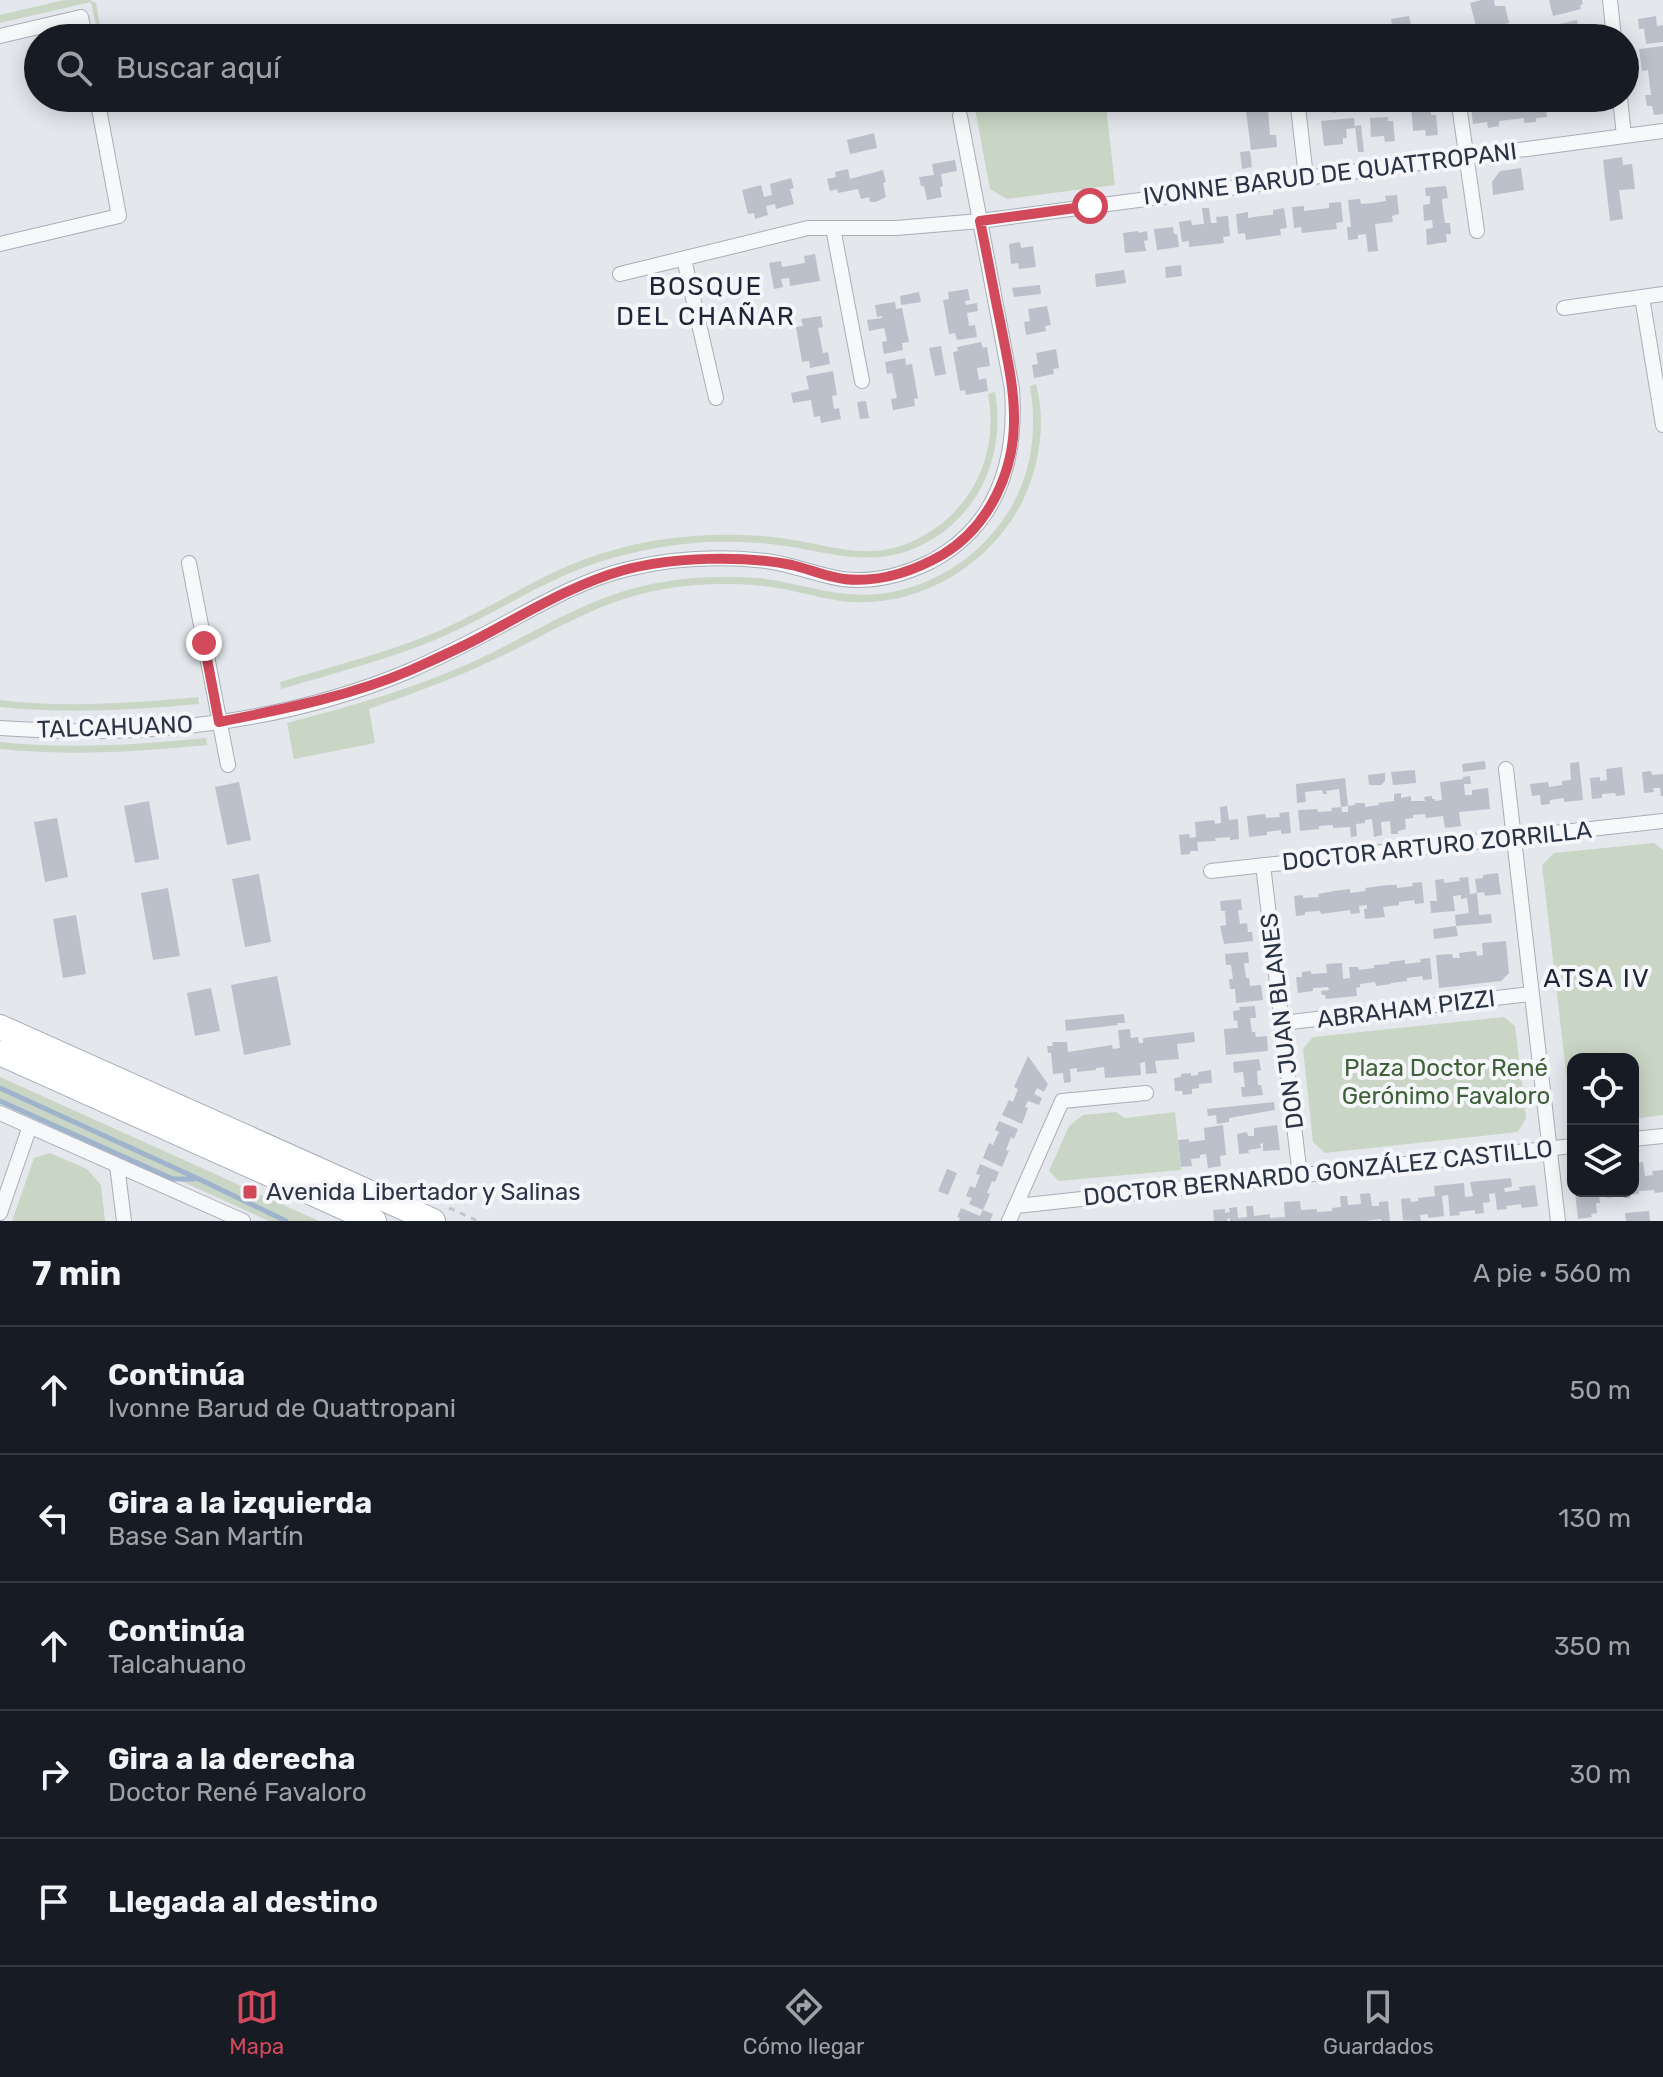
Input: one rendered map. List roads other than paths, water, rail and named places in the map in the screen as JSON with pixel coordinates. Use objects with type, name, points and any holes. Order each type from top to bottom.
[{"type":"main road","points":[[0,1027],[368,1213]]},
{"type":"main road","points":[[0,1053],[368,1213],[433,1221]]},
{"type":"street","points":[[1610,0],[1613,24]]},
{"type":"street","points":[[51,24],[81,17],[82,24]]},
{"type":"street","points":[[0,36],[24,30]]},
{"type":"street","points":[[0,244],[119,216],[100,112]]},
{"type":"street","points":[[1299,112],[1306,177]]},
{"type":"street","points":[[1460,112],[1477,231]]},
{"type":"street","points":[[1621,112],[1624,136]]},
{"type":"street","name":"TALCAHUANO","points":[[0,728],[54,732],[151,730],[219,722],[317,701],[409,671],[594,579],[628,569],[699,558],[767,561],[840,579],[865,581],[928,563],[949,550],[972,531],[1003,481],[1014,416],[1012,389],[960,116]]},
{"type":"street","name":"IVONNE BARUD DE QUATTROPANI","points":[[620,274],[808,228],[896,228],[980,221],[1663,131]]},
{"type":"street","points":[[833,228],[862,381]]},
{"type":"street","points":[[684,259],[716,398]]},
{"type":"street","points":[[1564,308],[1663,294]]},
{"type":"street","points":[[1642,297],[1663,425]]},
{"type":"street","points":[[189,563],[228,765]]},
{"type":"street","points":[[1506,769],[1558,1221]]},
{"type":"street","name":"DOCTOR ARTURO ZORRILLA","points":[[1211,871],[1663,821]]},
{"type":"street","name":"DON JUAN BLANES","points":[[1263,865],[1300,1176]]},
{"type":"street","name":"ABRAHAM PIZZI","points":[[1282,1023],[1530,994]]},
{"type":"street","points":[[1009,1221],[1062,1101],[1146,1093]]},
{"type":"street","points":[[0,1113],[243,1221]]},
{"type":"street","points":[[0,1213],[30,1126]]},
{"type":"street","points":[[1639,1138],[1663,1136]]},
{"type":"street","name":"DOCTOR BERNARDO GONZÁLEZ CASTILLO","points":[[1016,1206],[1567,1146]]},
{"type":"street","points":[[117,1165],[124,1221]]},
{"type":"waterway","points":[[0,1088],[286,1221]]},
{"type":"waterway","points":[[0,1101],[173,1179],[194,1179]]},
{"type":"place","name":"Avenida Libertador y Salinas","points":[[250,1192]]},
{"type":"district","name":"BOSQUE DEL CHAÑAR","points":[[706,301]]},
{"type":"district","name":"ATSA IV","points":[[1597,978]]},
{"type":"park label","name":"Plaza Doctor René Gerónimo Favaloro","points":[[1446,1082]]}]
